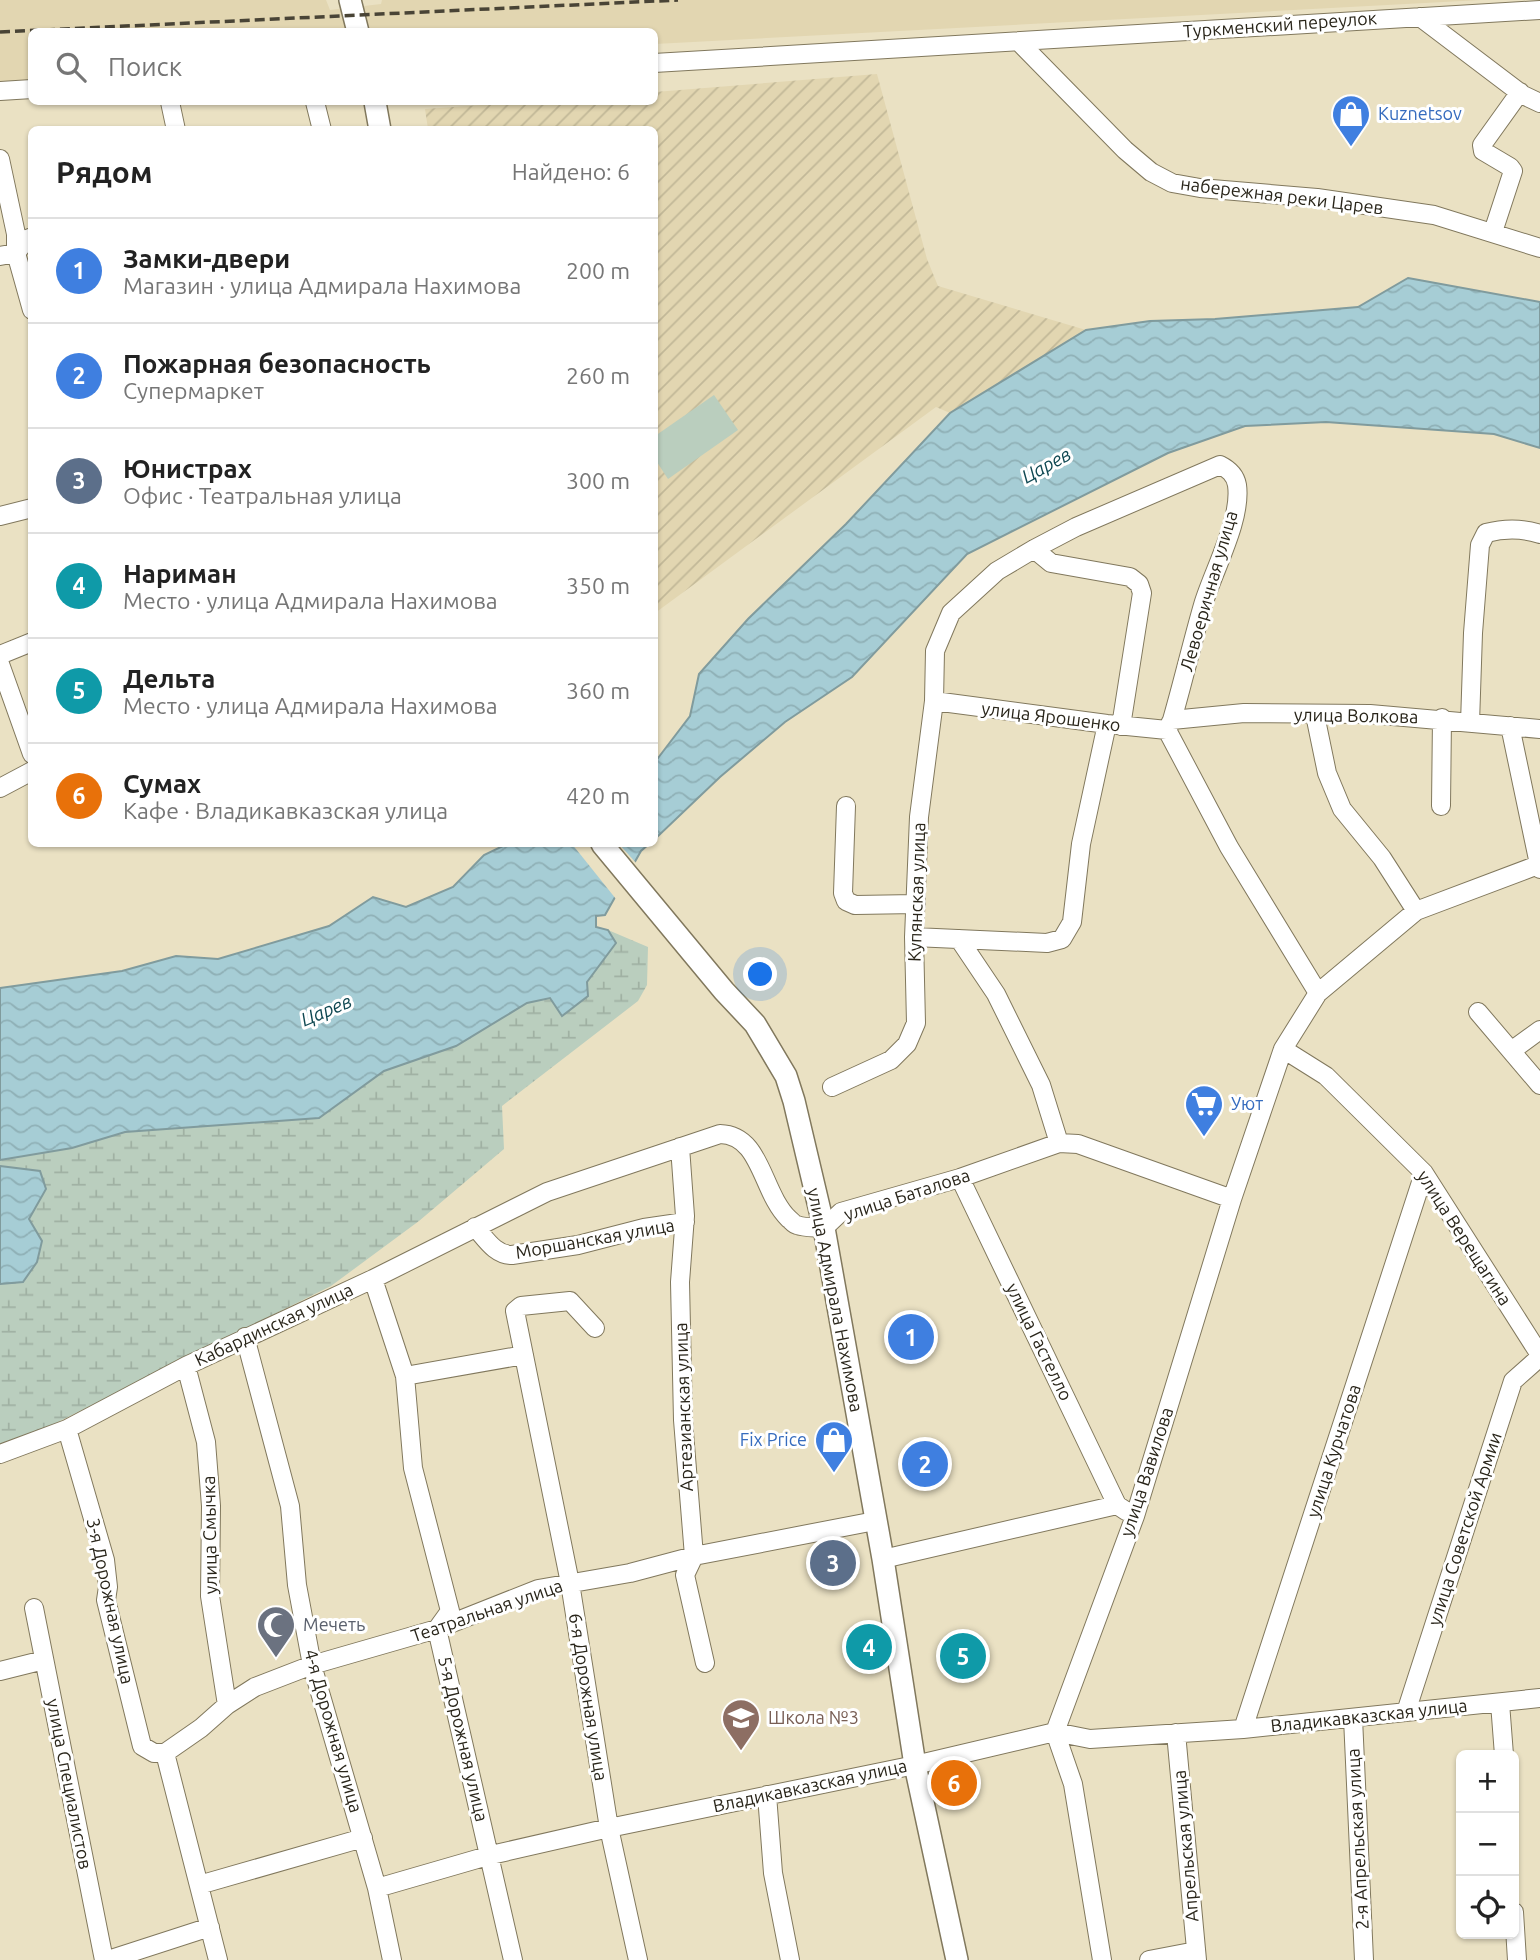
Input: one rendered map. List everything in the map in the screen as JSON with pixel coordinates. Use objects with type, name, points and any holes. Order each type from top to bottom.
[{"type":"main road","points":[[349,0],[357,28]]},
{"type":"main road","points":[[376,105],[379,126]]},
{"type":"main road","name":"улица Адмирала Нахимова","points":[[604,847],[755,1024],[786,1076],[824,1228],[883,1559],[915,1765],[957,1960]]},
{"type":"street","name":"Туркменский переулок","points":[[1019,42],[1540,9]]},
{"type":"street","points":[[1420,17],[1520,92],[1540,103]]},
{"type":"street","points":[[658,64],[1019,42]]},
{"type":"street","name":"набережная реки Царев","points":[[1019,42],[1125,150],[1151,172],[1172,183],[1317,198],[1434,215],[1540,248]]},
{"type":"street","points":[[0,91],[28,89]]},
{"type":"street","points":[[1493,232],[1513,171],[1483,151],[1482,145],[1520,92]]},
{"type":"street","points":[[171,105],[175,126]]},
{"type":"street","points":[[317,105],[321,126]]},
{"type":"street","points":[[0,159],[16,234],[8,255],[28,301]]},
{"type":"street","points":[[8,255],[28,239]]},
{"type":"street","name":"Левоеричная улица","points":[[935,651],[951,613],[997,571],[1076,527],[1220,465],[1230,470],[1237,484],[1235,505],[1228,538],[1204,602],[1170,725]]},
{"type":"street","points":[[0,516],[28,509]]},
{"type":"street","points":[[1471,723],[1480,545],[1486,533],[1500,529],[1527,530],[1540,534]]},
{"type":"street","points":[[914,937],[1047,943],[1062,939],[1072,922],[1081,844],[1114,725],[1142,593],[1139,584],[1130,578],[1051,563],[1034,549]]},
{"type":"street","points":[[0,655],[28,644]]},
{"type":"street","name":"Купянская улица","points":[[832,1087],[891,1060],[912,1035],[916,1023],[914,937],[919,817],[934,701],[935,651]]},
{"type":"street","points":[[0,664],[28,743]]},
{"type":"street","name":"улица Ярошенко","points":[[934,701],[1114,725],[1170,725]]},
{"type":"street","name":"улица Волкова","points":[[1170,725],[1244,713],[1370,714],[1540,729]]},
{"type":"street","points":[[1315,715],[1327,773],[1342,810],[1382,858],[1416,911]]},
{"type":"street","points":[[1441,806],[1442,719]]},
{"type":"street","points":[[1170,725],[1229,847],[1318,993]]},
{"type":"street","points":[[1510,726],[1539,867]]},
{"type":"street","points":[[0,788],[28,773]]},
{"type":"street","points":[[846,806],[843,893],[846,901],[855,905],[916,904]]},
{"type":"street","name":"улица Вавилова","points":[[1055,1732],[1135,1516],[1232,1199],[1283,1049],[1318,993],[1416,911],[1539,867]]},
{"type":"street","points":[[959,939],[996,995],[1041,1085],[1059,1143]]},
{"type":"street","points":[[1478,1012],[1540,1085]]},
{"type":"street","points":[[1511,1051],[1540,1030]]},
{"type":"street","name":"улица Верещагина","points":[[1283,1049],[1326,1076],[1424,1173],[1540,1356]]},
{"type":"street","name":"улица Баталова","points":[[547,1192],[720,1134],[739,1137],[750,1149],[782,1213],[796,1225],[824,1228],[841,1212],[960,1178],[1059,1143],[1079,1144],[1232,1199]]},
{"type":"street","name":"Артезианская улица","points":[[680,1147],[685,1222],[680,1282],[682,1420],[694,1556],[685,1574],[705,1663]]},
{"type":"street","name":"улица Курчатова","points":[[1243,1729],[1424,1173]]},
{"type":"street","name":"улица Гастелло","points":[[960,1178],[1117,1505]]},
{"type":"street","name":"Кабардинская улица","points":[[0,1454],[67,1429],[186,1366],[373,1279],[547,1192]]},
{"type":"street","name":"Моршанская улица","points":[[475,1227],[498,1252],[512,1255],[578,1245],[644,1228],[685,1222]]},
{"type":"street","points":[[373,1279],[405,1376],[413,1468],[450,1611],[437,1629]]},
{"type":"street","name":"6-я Дорожная улица","points":[[595,1328],[570,1301],[520,1306],[515,1311],[570,1583],[609,1828],[638,1960]]},
{"type":"street","name":"4-я Дорожная улица","points":[[245,1337],[290,1506],[296,1585],[312,1665],[377,1888],[392,1960]]},
{"type":"street","points":[[405,1376],[524,1355]]},
{"type":"street","name":"улица Советской Армии","points":[[1406,1712],[1513,1381],[1540,1356]]},
{"type":"street","name":"улица Смычка","points":[[186,1366],[206,1442],[211,1506],[210,1596],[226,1705]]},
{"type":"street","name":"3-я Дорожная улица","points":[[67,1429],[105,1560],[107,1600],[142,1746],[154,1753],[165,1753]]},
{"type":"street","points":[[883,1559],[1117,1505],[1135,1516]]},
{"type":"street","name":"Театральная улица","points":[[165,1753],[201,1728],[226,1705],[255,1687],[312,1665],[437,1629],[538,1589],[630,1573],[694,1556],[875,1521]]},
{"type":"street","name":"улица Специалистов","points":[[34,1608],[106,1960]]},
{"type":"street","name":"5-я Дорожная улица","points":[[437,1629],[513,1960]]},
{"type":"street","points":[[0,1671],[44,1660]]},
{"type":"street","name":"Владикавказская улица","points":[[377,1888],[491,1856],[609,1828],[915,1765],[1055,1732],[1090,1739],[1243,1729],[1540,1698]]},
{"type":"street","points":[[1500,1703],[1504,1750]]},
{"type":"street","name":"2-я Апрельская улица","points":[[1353,1718],[1364,1960]]},
{"type":"street","points":[[1055,1732],[1073,1784],[1101,1960]]},
{"type":"street","name":"Апрельская улица","points":[[1176,1733],[1197,1956]]},
{"type":"street","points":[[165,1753],[218,1960]]},
{"type":"street","points":[[767,1795],[772,1873],[790,1960]]},
{"type":"street","points":[[199,1885],[363,1838]]},
{"type":"street","points":[[106,1960],[210,1927]]},
{"type":"street","points":[[1516,1939],[1517,1960]]},
{"type":"street","points":[[1149,1960],[1197,1956]]},
{"type":"shaded area","points":[[0,0],[326,0],[330,10],[381,4],[382,0],[1481,0],[658,44],[658,28],[28,28],[28,85],[0,87]]},
{"type":"shaded area","points":[[877,74],[927,259],[938,286],[1086,330],[950,413],[936,407],[658,611],[658,126],[428,126],[425,109],[482,105],[658,105],[658,92]]},
{"type":"green space","points":[[714,395],[738,430],[668,479],[658,464],[658,434]]},
{"type":"green space","points":[[608,930],[648,947],[647,985],[638,1001],[502,1106],[504,1149],[419,1221],[331,1286],[46,1428],[0,1444],[0,1284],[23,1282],[42,1241],[29,1219],[46,1189],[40,1171],[0,1166],[0,1160],[72,1148],[125,1132],[319,1118],[384,1071],[456,1046],[527,1003],[550,998],[562,1015],[616,943]]},
{"type":"water","name":"Царев","points":[[1408,278],[1540,302],[1540,448],[1494,434],[1326,422],[1245,426],[1168,453],[967,554],[852,677],[785,722],[720,777],[658,836],[658,758],[690,716],[699,674],[748,619],[846,524],[950,413],[1086,330],[1150,321],[1215,319],[1358,307]]},
{"type":"water","name":"Царев","points":[[501,847],[646,847],[605,915],[596,916],[596,927],[608,930],[616,943],[587,982],[588,996],[562,1016],[550,998],[527,1003],[456,1046],[384,1071],[319,1118],[125,1132],[72,1148],[0,1160],[0,988],[122,971],[176,956],[218,959],[329,926],[373,897],[406,907],[453,887],[484,855]]},
{"type":"water","points":[[0,1166],[40,1171],[46,1189],[29,1219],[42,1241],[37,1262],[23,1282],[0,1284]]},
{"type":"pier","points":[[574,847],[622,847],[637,864],[616,899]]},
{"type":"railway","points":[[85,28],[678,0]]},
{"type":"railway","points":[[0,32],[28,31]]},
{"type":"place","name":"Kuznetsov","points":[[1351,148]]},
{"type":"place","name":"Уют","points":[[1204,1138]]},
{"type":"place","name":"Замки-двери","points":[[911,1337]]},
{"type":"place","name":"Пожарная безопасность","points":[[925,1464]]},
{"type":"place","name":"Fix Price","points":[[834,1474]]},
{"type":"place","name":"Юнистрах","points":[[833,1563]]},
{"type":"place","name":"Нариман","points":[[869,1647]]},
{"type":"place","name":"Дельта","points":[[963,1656]]},
{"type":"place","name":"Мечеть","points":[[276,1659]]},
{"type":"place","name":"Школа №3","points":[[741,1752]]},
{"type":"place","name":"Сумах","points":[[954,1783]]}]
